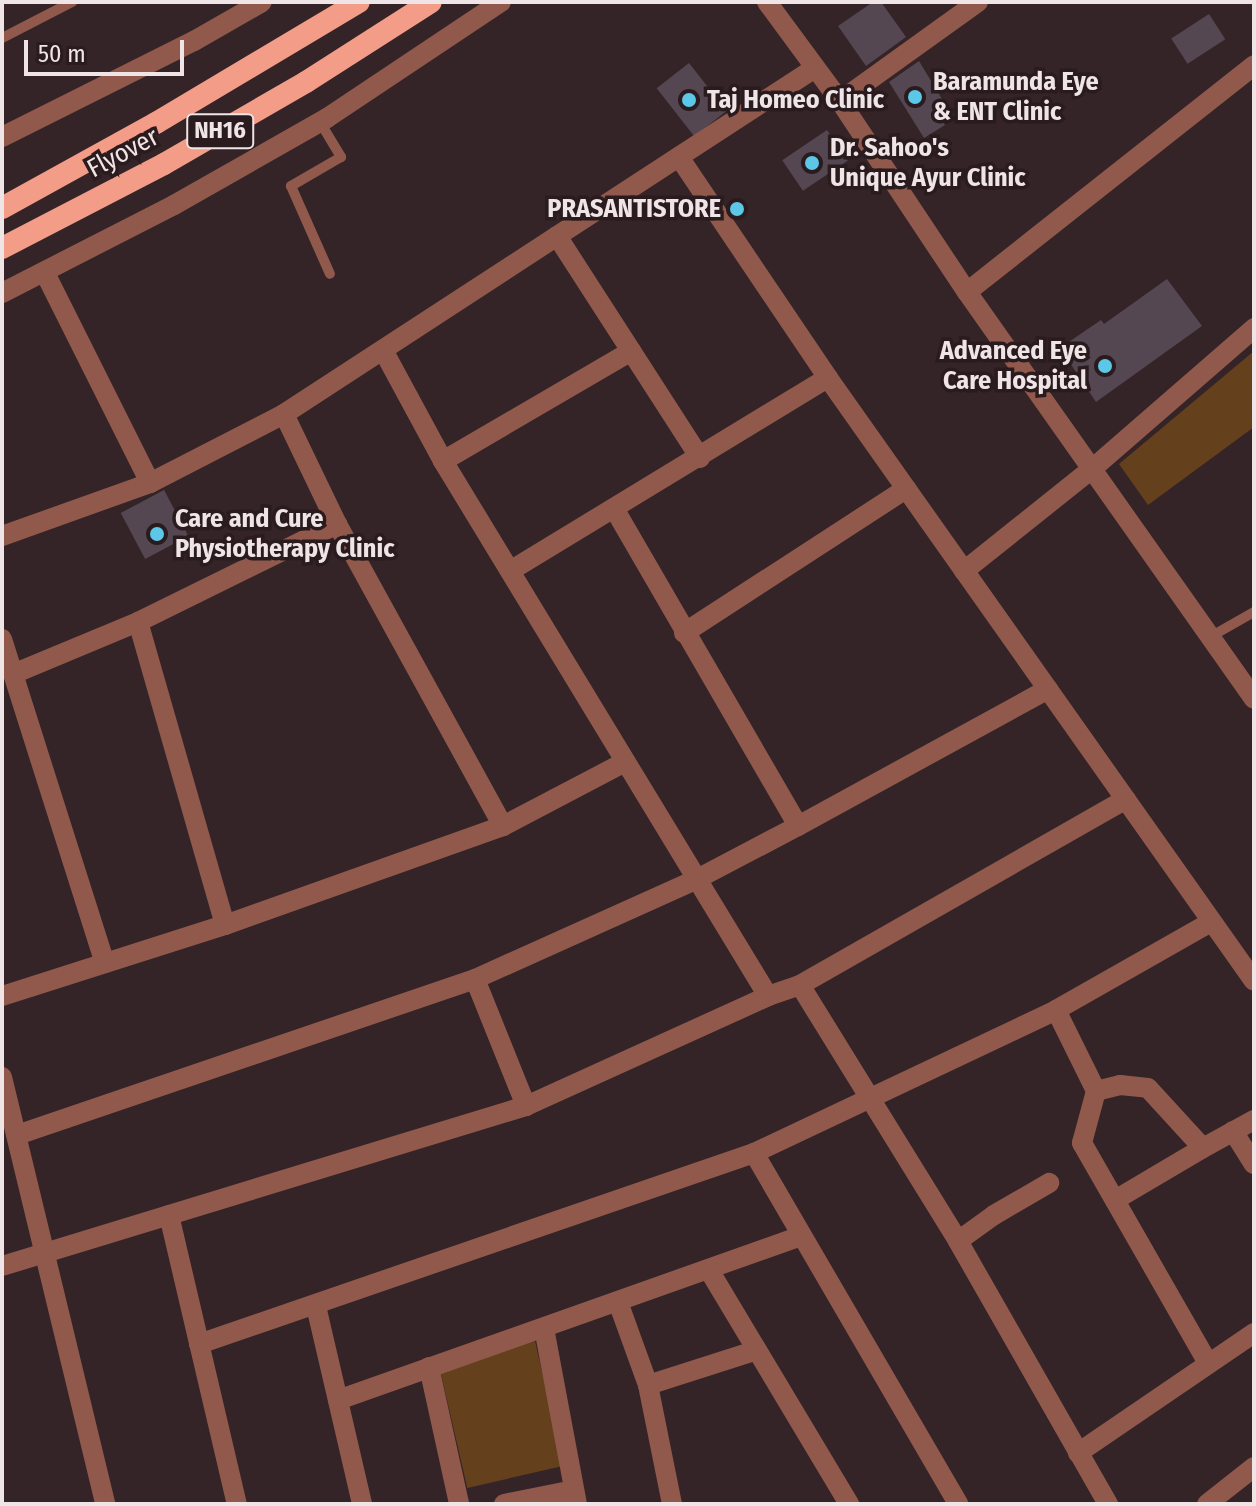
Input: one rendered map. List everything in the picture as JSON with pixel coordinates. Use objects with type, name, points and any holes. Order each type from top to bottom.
[{"type":"highway","name":"Flyover","points":[[2,208],[169,116],[359,2]]},
{"type":"highway","name":"Flyover","points":[[2,248],[164,164],[306,82],[431,2]]},
{"type":"street","points":[[2,137],[194,41],[262,2]]},
{"type":"street","points":[[767,2],[840,101],[967,292],[1254,699]]},
{"type":"street","points":[[840,101],[978,2]]},
{"type":"street","points":[[2,293],[174,205],[320,122],[499,3]]},
{"type":"street","points":[[967,292],[1254,65]]},
{"type":"street","points":[[2,536],[150,483],[284,414],[815,68]]},
{"type":"street","points":[[679,157],[828,378],[1254,981]]},
{"type":"street","points":[[557,236],[700,458]]},
{"type":"street","points":[[45,273],[150,483]]},
{"type":"street","points":[[964,571],[1092,469],[1254,328]]},
{"type":"street","points":[[383,350],[443,461],[768,996]]},
{"type":"street","points":[[443,461],[631,351]]},
{"type":"street","points":[[510,571],[828,378]]},
{"type":"street","points":[[284,414],[337,524],[503,826]]},
{"type":"street","points":[[684,633],[906,489]]},
{"type":"street","points":[[615,510],[798,826]]},
{"type":"street","points":[[13,674],[138,622],[337,524]]},
{"type":"street","points":[[138,622],[225,925]]},
{"type":"street","points":[[2,639],[105,963]]},
{"type":"street","points":[[17,1135],[475,979],[697,879],[1048,689]]},
{"type":"street","points":[[2,996],[225,925],[503,826],[625,762]]},
{"type":"street","points":[[2,1266],[526,1106],[768,996],[800,985],[1126,799]]},
{"type":"street","points":[[199,1344],[754,1153],[1056,1010],[1211,922]]},
{"type":"street","points":[[475,979],[526,1106]]},
{"type":"street","points":[[800,985],[958,1241],[1108,1504]]},
{"type":"street","points":[[1056,1010],[1096,1091],[1082,1143],[1208,1363]]},
{"type":"street","points":[[2,1077],[105,1504]]},
{"type":"street","points":[[1096,1091],[1120,1085],[1148,1088],[1203,1148]]},
{"type":"street","points":[[1115,1200],[1254,1120]]},
{"type":"street","points":[[1233,1131],[1254,1164]]},
{"type":"street","points":[[754,1153],[958,1504]]},
{"type":"street","points":[[958,1241],[994,1215],[1049,1183]]},
{"type":"street","points":[[169,1215],[237,1504]]},
{"type":"street","points":[[338,1400],[802,1236]]},
{"type":"street","points":[[709,1270],[849,1504]]},
{"type":"street","points":[[618,1302],[648,1385],[672,1504]]},
{"type":"street","points":[[316,1306],[362,1504]]},
{"type":"street","points":[[504,1504],[576,1497],[544,1328]]},
{"type":"street","points":[[1078,1453],[1254,1333]]},
{"type":"street","points":[[648,1385],[757,1350]]},
{"type":"street","points":[[429,1367],[459,1504]]},
{"type":"street","points":[[1207,1504],[1254,1467]]},
{"type":"lane","points":[[2,38],[72,2]]},
{"type":"lane","points":[[320,122],[341,157],[291,186],[330,274]]},
{"type":"lane","points":[[1210,637],[1254,612]]},
{"type":"shaded area","points":[[1254,351],[1254,427],[1148,505],[1119,464]]},
{"type":"shaded area","points":[[535,1341],[564,1466],[467,1488],[439,1363]]},
{"type":"building","points":[[873,2],[881,2],[906,37],[866,66],[838,26]]},
{"type":"building","points":[[1209,14],[1225,39],[1188,64],[1171,39]]},
{"type":"building","points":[[919,61],[942,99],[932,105],[945,125],[924,138],[889,82]]},
{"type":"building","points":[[689,63],[727,111],[694,136],[657,88]]},
{"type":"building","points":[[827,130],[848,161],[803,191],[782,160]]},
{"type":"building","points":[[1167,279],[1202,326],[1096,402],[1060,348],[1101,320],[1104,324]]},
{"type":"building","points":[[164,490],[188,536],[145,559],[121,513]]},
{"type":"place","name":"Baramunda Eye & ENT Clinic","points":[[915,97]]},
{"type":"place","name":"Taj Homeo Clinic","points":[[689,100]]},
{"type":"place","name":"Dr. Sahoo's Unique Ayur Clinic","points":[[812,163]]},
{"type":"place","name":"PRASANTISTORE","points":[[737,209]]},
{"type":"place","name":"Advanced Eye Care Hospital","points":[[1105,366]]},
{"type":"place","name":"Care and Cure Physiotherapy Clinic","points":[[157,534]]}]
